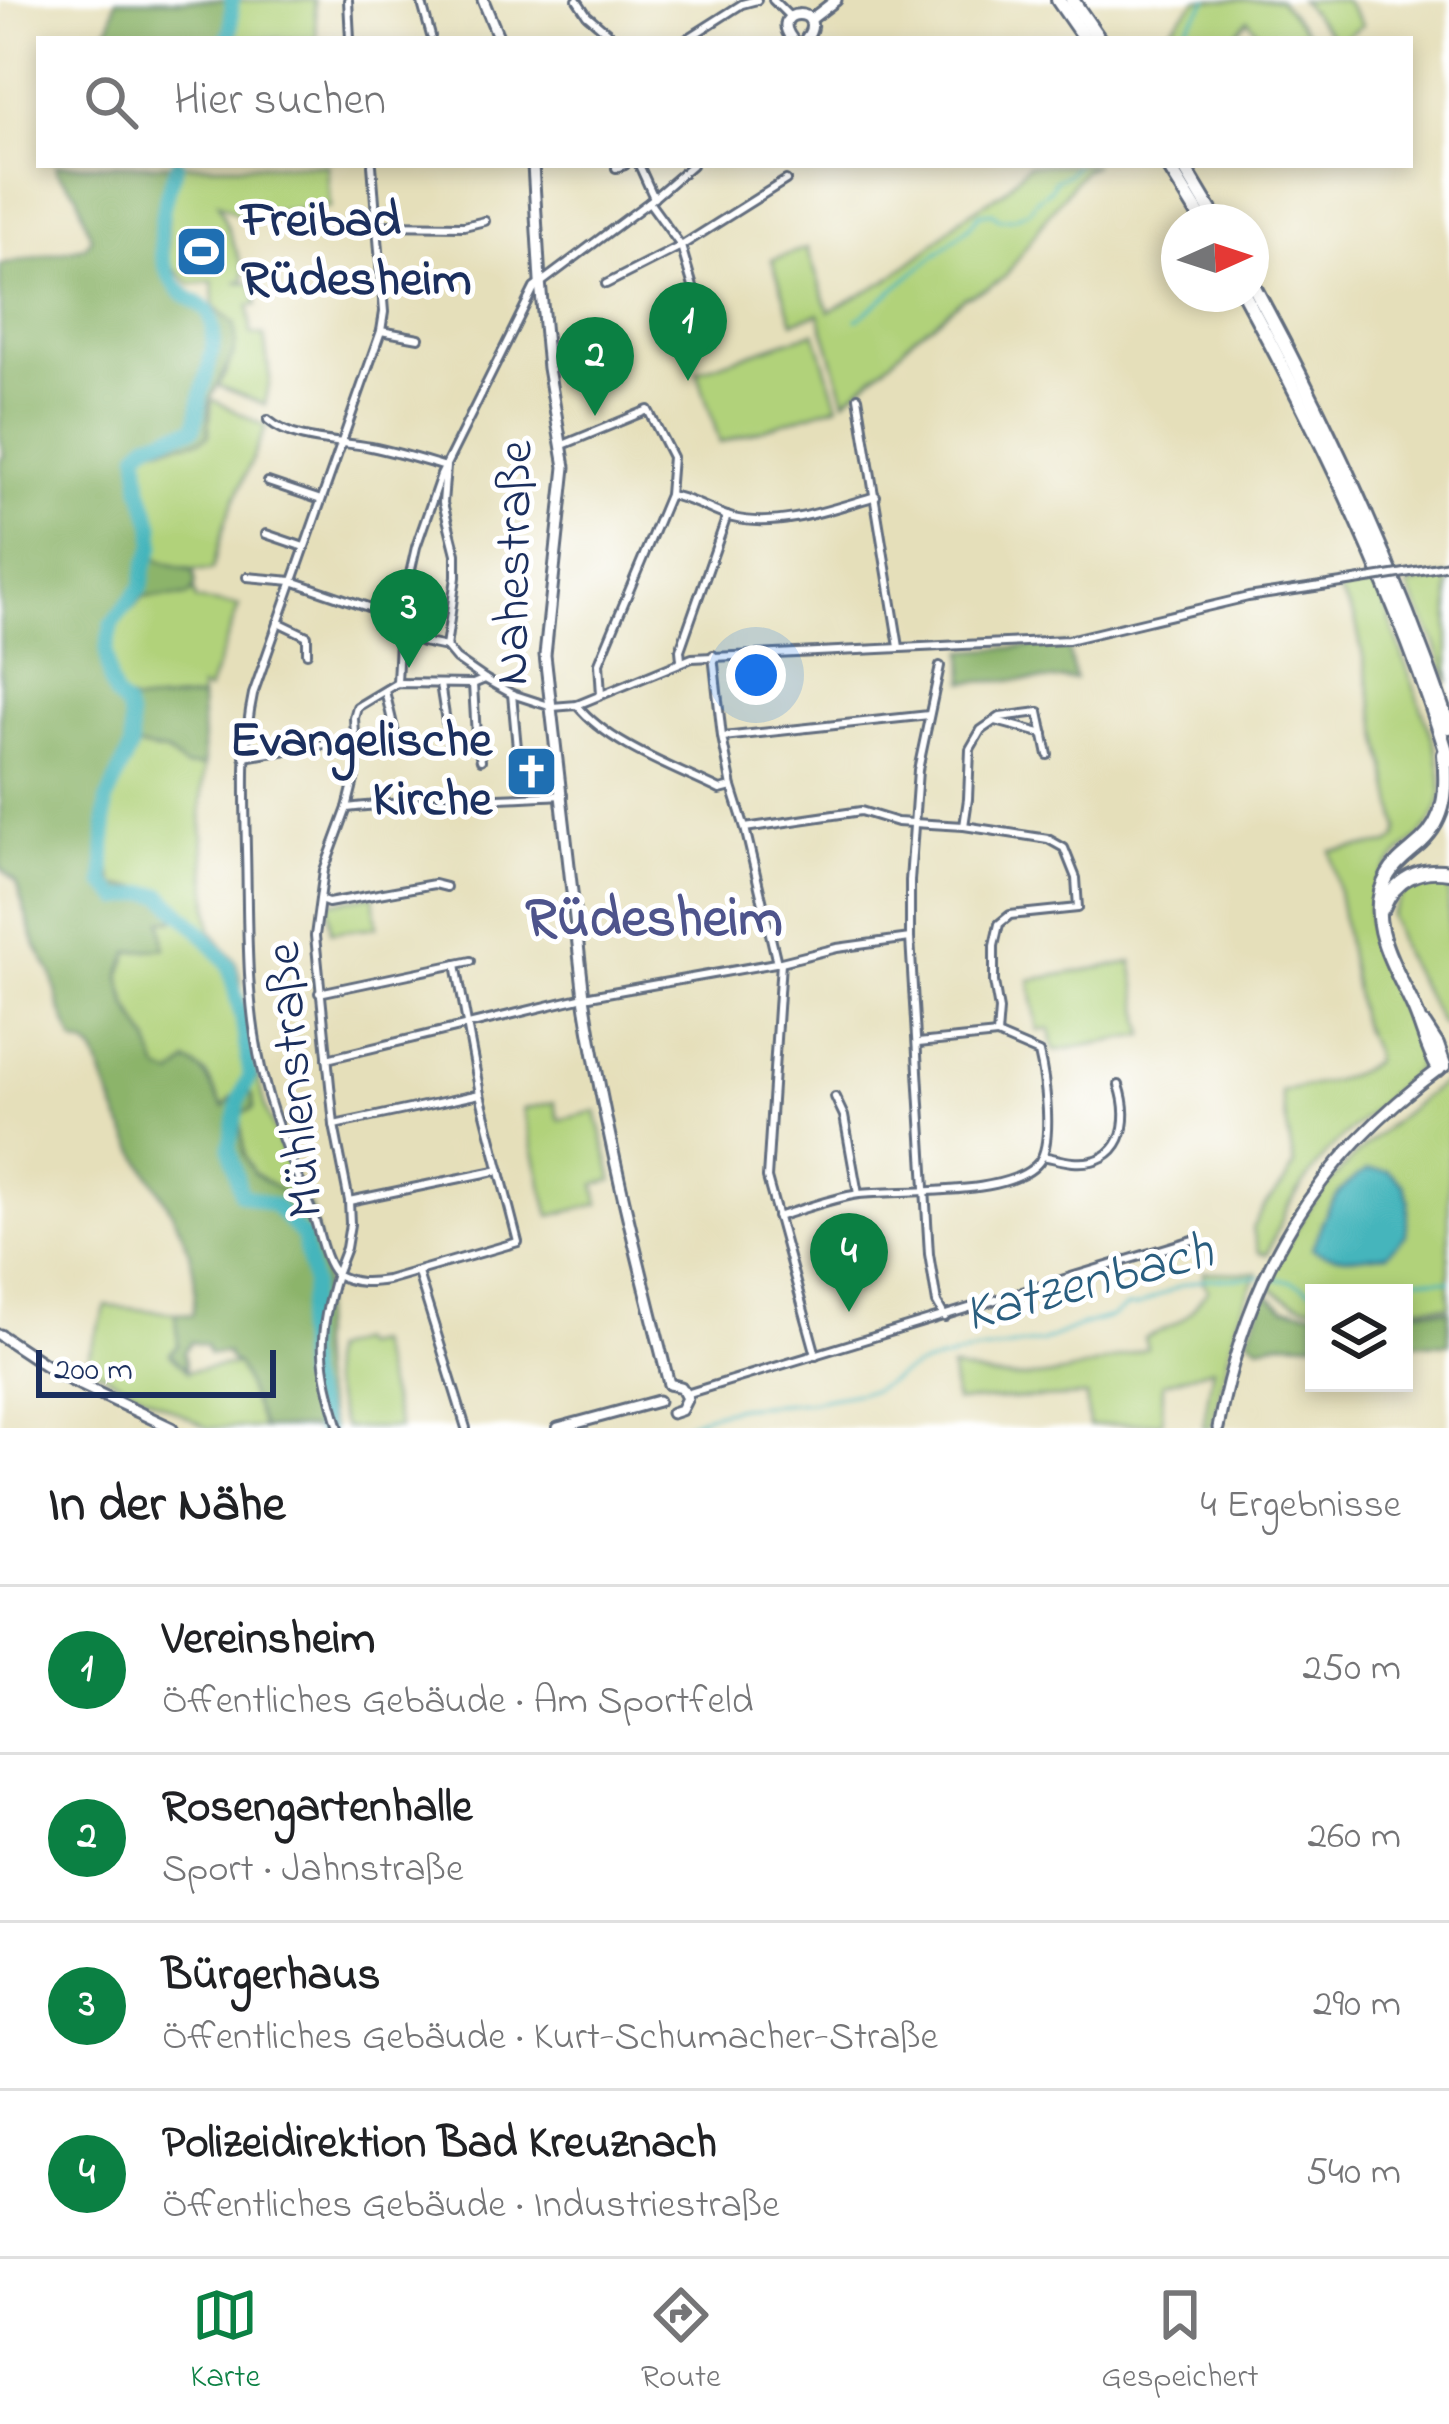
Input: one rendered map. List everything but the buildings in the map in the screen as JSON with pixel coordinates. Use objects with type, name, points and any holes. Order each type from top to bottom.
[{"type":"highway","points":[[1058,0],[1083,36]]},
{"type":"highway","points":[[1072,0],[1097,36]]},
{"type":"highway","points":[[1170,168],[1191,204]]},
{"type":"highway","points":[[1185,168],[1206,204]]},
{"type":"highway","points":[[1253,312],[1360,526],[1449,760]]},
{"type":"highway","points":[[1267,312],[1369,517],[1449,727]]},
{"type":"highway","points":[[1443,741],[1443,806],[1428,835],[1385,878],[1378,902],[1387,950],[1430,1054],[1444,1066]]},
{"type":"highway","points":[[1380,926],[1385,903],[1399,884],[1420,872],[1449,872]]},
{"type":"highway","points":[[1417,1014],[1444,1066]]},
{"type":"highway","points":[[1434,1039],[1449,1045]]},
{"type":"street","points":[[348,0],[350,36]]},
{"type":"street","points":[[422,0],[429,36]]},
{"type":"street","points":[[484,0],[498,36]]},
{"type":"street","points":[[577,0],[612,36]]},
{"type":"street","points":[[692,36],[742,4],[757,0]]},
{"type":"street","points":[[773,0],[790,17]]},
{"type":"street","points":[[809,20],[836,0]]},
{"type":"street","points":[[790,17],[802,15],[809,20],[812,28],[808,36]]},
{"type":"street","points":[[787,36],[790,17]]},
{"type":"street","points":[[372,168],[382,331],[253,694],[244,757],[249,959],[257,1048],[278,1128],[331,1268],[349,1281],[366,1283],[418,1273],[518,1242],[480,1094],[456,964]]},
{"type":"street","name":"Nahestraße","points":[[533,168],[548,368],[565,467],[545,655],[593,1053],[669,1384]]},
{"type":"street","points":[[640,168],[651,200],[681,246],[709,338]]},
{"type":"street","points":[[485,679],[473,684],[398,683],[400,619],[416,547],[441,475],[540,281],[688,168]]},
{"type":"street","points":[[606,284],[681,246],[786,180]]},
{"type":"street","points":[[378,224],[464,226],[485,221]]},
{"type":"street","points":[[382,331],[419,338]]},
{"type":"street","points":[[858,397],[899,647]]},
{"type":"street","points":[[563,445],[648,410],[672,457],[669,494],[599,663],[601,695]]},
{"type":"street","points":[[268,420],[279,430],[298,436],[394,452],[446,467]]},
{"type":"street","points":[[446,467],[443,503],[456,554],[446,647]]},
{"type":"street","points":[[268,482],[321,500]]},
{"type":"street","points":[[669,494],[727,516],[763,522],[876,496]]},
{"type":"street","points":[[681,661],[680,650],[727,516]]},
{"type":"street","points":[[266,534],[304,547]]},
{"type":"street","points":[[400,634],[446,647],[485,679],[552,707],[577,705],[681,661],[712,655],[1068,640],[1230,601],[1449,565]]},
{"type":"street","points":[[247,577],[292,581],[400,619]]},
{"type":"street","points":[[278,622],[307,636],[307,653]]},
{"type":"street","points":[[712,655],[732,787],[779,962],[767,1178],[816,1355]]},
{"type":"street","points":[[940,666],[918,770],[910,938],[929,1254],[937,1303],[945,1317]]},
{"type":"street","name":"Mühlenstraße","points":[[339,1428],[324,1378],[322,1350],[324,1313],[346,1248],[349,1201],[334,1125],[315,936],[324,870],[357,768],[357,707],[398,683]]},
{"type":"street","points":[[440,684],[450,748]]},
{"type":"street","points":[[473,684],[481,760]]},
{"type":"street","points":[[386,691],[398,746]]},
{"type":"street","points":[[512,694],[517,748]]},
{"type":"street","points":[[577,705],[598,726],[637,749],[720,790],[732,787]]},
{"type":"street","points":[[964,826],[970,748],[981,730],[1000,717],[1040,712],[1048,755]]},
{"type":"street","points":[[722,737],[928,715]]},
{"type":"street","points":[[996,721],[1044,734]]},
{"type":"street","points":[[244,757],[356,739]]},
{"type":"street","points":[[347,808],[563,795]]},
{"type":"street","points":[[745,828],[861,811],[897,822],[1048,838],[1064,848],[1076,878],[1078,908],[1010,915],[999,924],[994,946],[997,1035]]},
{"type":"street","points":[[319,900],[328,903],[434,884],[446,887]]},
{"type":"street","points":[[327,1059],[584,998],[910,938]]},
{"type":"street","points":[[319,993],[471,961]]},
{"type":"street","points":[[777,1216],[858,1194],[972,1189],[1036,1167],[1043,1156],[1046,1084],[1039,1053],[997,1035],[918,1043]]},
{"type":"street","points":[[1219,1428],[1252,1304],[1310,1196],[1347,1149],[1385,1112],[1444,1066]]},
{"type":"street","points":[[1043,1156],[1076,1162],[1099,1160],[1114,1150],[1123,1129],[1124,1100],[1118,1085]]},
{"type":"street","points":[[334,1125],[480,1094]]},
{"type":"street","points":[[836,1097],[858,1194]]},
{"type":"street","points":[[349,1201],[500,1170]]},
{"type":"street","points":[[686,1394],[1196,1239]]},
{"type":"street","points":[[418,1273],[466,1428]]},
{"type":"street","points":[[0,1335],[62,1376],[172,1428]]},
{"type":"street","points":[[669,1384],[678,1384],[686,1394],[684,1407],[673,1413],[663,1410],[658,1401],[661,1388],[669,1384]]},
{"type":"street","points":[[558,1428],[658,1401]]},
{"type":"street","points":[[672,1428],[673,1413]]},
{"type":"green space","points":[[116,0],[237,0],[236,36],[104,36]]},
{"type":"green space","points":[[156,0],[314,0],[317,36],[178,36]]},
{"type":"green space","points":[[1197,0],[1279,0],[1309,36],[1261,36],[1248,20],[1234,36],[1163,36]]},
{"type":"green space","points":[[1300,0],[1344,0],[1363,25],[1347,36],[1331,36]]},
{"type":"green space","points":[[56,168],[179,168],[167,213],[170,262],[188,290],[234,324],[232,358],[209,406],[209,435],[138,450],[136,470],[151,524],[150,551],[160,561],[193,571],[194,587],[188,596],[143,597],[122,618],[111,646],[118,695],[134,703],[201,698],[204,766],[185,767],[166,752],[138,747],[111,800],[110,870],[115,886],[161,891],[176,909],[174,920],[162,921],[165,948],[129,952],[120,976],[127,1005],[149,1041],[159,1070],[173,1076],[188,1062],[206,1077],[224,1107],[236,1093],[246,1090],[253,1096],[254,1108],[240,1115],[244,1154],[253,1173],[312,1214],[325,1278],[317,1344],[319,1377],[332,1428],[263,1428],[238,1365],[227,1353],[209,1354],[206,1345],[191,1342],[184,1352],[187,1371],[170,1353],[178,1345],[176,1313],[192,1315],[195,1289],[184,1239],[121,1123],[94,1052],[74,1042],[16,883],[0,867],[0,459],[4,456],[0,265],[85,247],[91,238],[77,194]]},
{"type":"green space","points":[[179,168],[327,168],[330,207],[238,215],[218,203],[244,271],[244,280],[235,282],[252,283],[257,305],[249,306],[251,334],[264,336],[270,379],[265,405],[217,385],[227,372],[234,324],[214,305],[213,282],[190,284],[169,264],[172,189]]},
{"type":"green space","points":[[1025,168],[1088,168],[1005,277],[963,298],[845,400],[819,314],[793,322],[772,260],[807,248],[829,311],[886,281],[961,218],[1003,192]]},
{"type":"green space","points":[[815,332],[838,405],[720,443],[697,371]]},
{"type":"green space","points":[[212,399],[266,427],[226,520],[212,570],[205,570],[169,564],[150,551],[151,523],[141,499],[137,464],[138,449],[201,440]]},
{"type":"green space","points":[[1449,576],[1449,683],[1407,586]]},
{"type":"green space","points":[[1379,584],[1441,772],[1435,815],[1377,881],[1369,920],[1384,974],[1414,1039],[1417,1069],[1326,1153],[1288,1206],[1267,1254],[1259,1252],[1252,1228],[1294,1165],[1281,1092],[1342,1078],[1374,1062],[1360,1020],[1331,851],[1389,844],[1399,829],[1355,618],[1340,593],[1340,589]]},
{"type":"green space","points":[[194,590],[196,600],[239,606],[208,691],[200,688],[201,698],[134,703],[118,695],[111,646],[122,618],[143,597],[188,596]]},
{"type":"green space","points":[[1067,644],[1075,679],[965,682],[964,651]]},
{"type":"green space","points":[[138,746],[166,752],[185,767],[204,766],[201,814],[211,931],[235,961],[265,1108],[311,1209],[253,1173],[244,1154],[240,1115],[230,1099],[224,1108],[206,1074],[188,1062],[173,1076],[159,1071],[149,1041],[128,1005],[120,976],[129,952],[164,948],[162,921],[150,888],[115,886],[110,871],[111,800]]},
{"type":"green space","points":[[1429,880],[1449,882],[1449,1027],[1442,1025],[1403,954],[1390,916],[1403,892]]},
{"type":"green space","points":[[374,895],[377,927],[331,932],[328,903]]},
{"type":"green space","points":[[1132,962],[1145,1035],[1054,1051],[1050,1029],[1038,1031],[1030,980]]},
{"type":"green space","points":[[1449,1078],[1449,1306],[1413,1306],[1413,1284],[1305,1284],[1305,1305],[1289,1300],[1268,1285],[1283,1251],[1343,1168]]},
{"type":"green space","points":[[554,1102],[559,1120],[596,1111],[613,1180],[595,1185],[599,1204],[550,1216],[523,1109]]},
{"type":"green space","points":[[1204,1272],[1257,1273],[1237,1320],[1211,1428],[1203,1428],[1213,1368],[1163,1383],[1162,1422],[1089,1426],[1086,1396],[955,1401],[951,1368],[1030,1378],[1089,1367],[1147,1348],[1144,1338],[1181,1320],[1200,1300],[1208,1289]]},
{"type":"green space","points":[[1266,1293],[1284,1308],[1305,1310],[1305,1342],[1259,1346],[1248,1338]]},
{"type":"green space","points":[[106,1306],[176,1313],[178,1345],[170,1354],[188,1371],[238,1364],[263,1428],[208,1428],[85,1364]]},
{"type":"green space","points":[[1413,1309],[1449,1310],[1449,1344],[1413,1343]]},
{"type":"green space","points":[[356,1341],[359,1346],[375,1343],[399,1428],[344,1428],[327,1363],[330,1350]]},
{"type":"water","points":[[1368,1170],[1388,1171],[1404,1185],[1409,1201],[1406,1235],[1387,1254],[1339,1257],[1312,1249],[1332,1203]]},
{"type":"waterway","points":[[228,36],[232,0]]},
{"type":"waterway","points":[[1178,36],[1208,0]]},
{"type":"waterway","points":[[176,168],[163,213],[164,263],[181,292],[208,312],[213,344],[194,428],[148,442],[138,453],[154,546],[142,586],[112,623],[106,650],[110,683],[130,719],[131,747],[106,802],[104,883],[120,899],[162,895],[228,964],[250,1075],[229,1147],[241,1194],[275,1206],[303,1237],[313,1284],[303,1330],[306,1379],[324,1428]]},
{"type":"waterway","points":[[857,320],[980,214],[1014,218],[1030,210],[1055,180],[1073,168]]},
{"type":"waterway","name":"Katzenbach","points":[[684,1425],[739,1407],[808,1402],[873,1390],[915,1367],[1042,1342],[1182,1285],[1205,1279],[1261,1277]]},
{"type":"waterway","name":"Katzenbach","points":[[1270,1278],[1311,1290],[1340,1285],[1399,1287],[1418,1278],[1449,1281]]},
{"type":"place","name":"Freibad Rüdesheim","points":[[202,251]]},
{"type":"place","name":"Vereinsheim","points":[[688,381]]},
{"type":"place","name":"Rosengartenhalle","points":[[595,416]]},
{"type":"place","name":"Bürgerhaus","points":[[409,668]]},
{"type":"place","name":"Evangelische Kirche","points":[[531,771]]},
{"type":"place","name":"Polizeidirektion Bad Kreuznach","points":[[849,1312]]},
{"type":"district","name":"Rüdesheim","points":[[654,921]]}]
